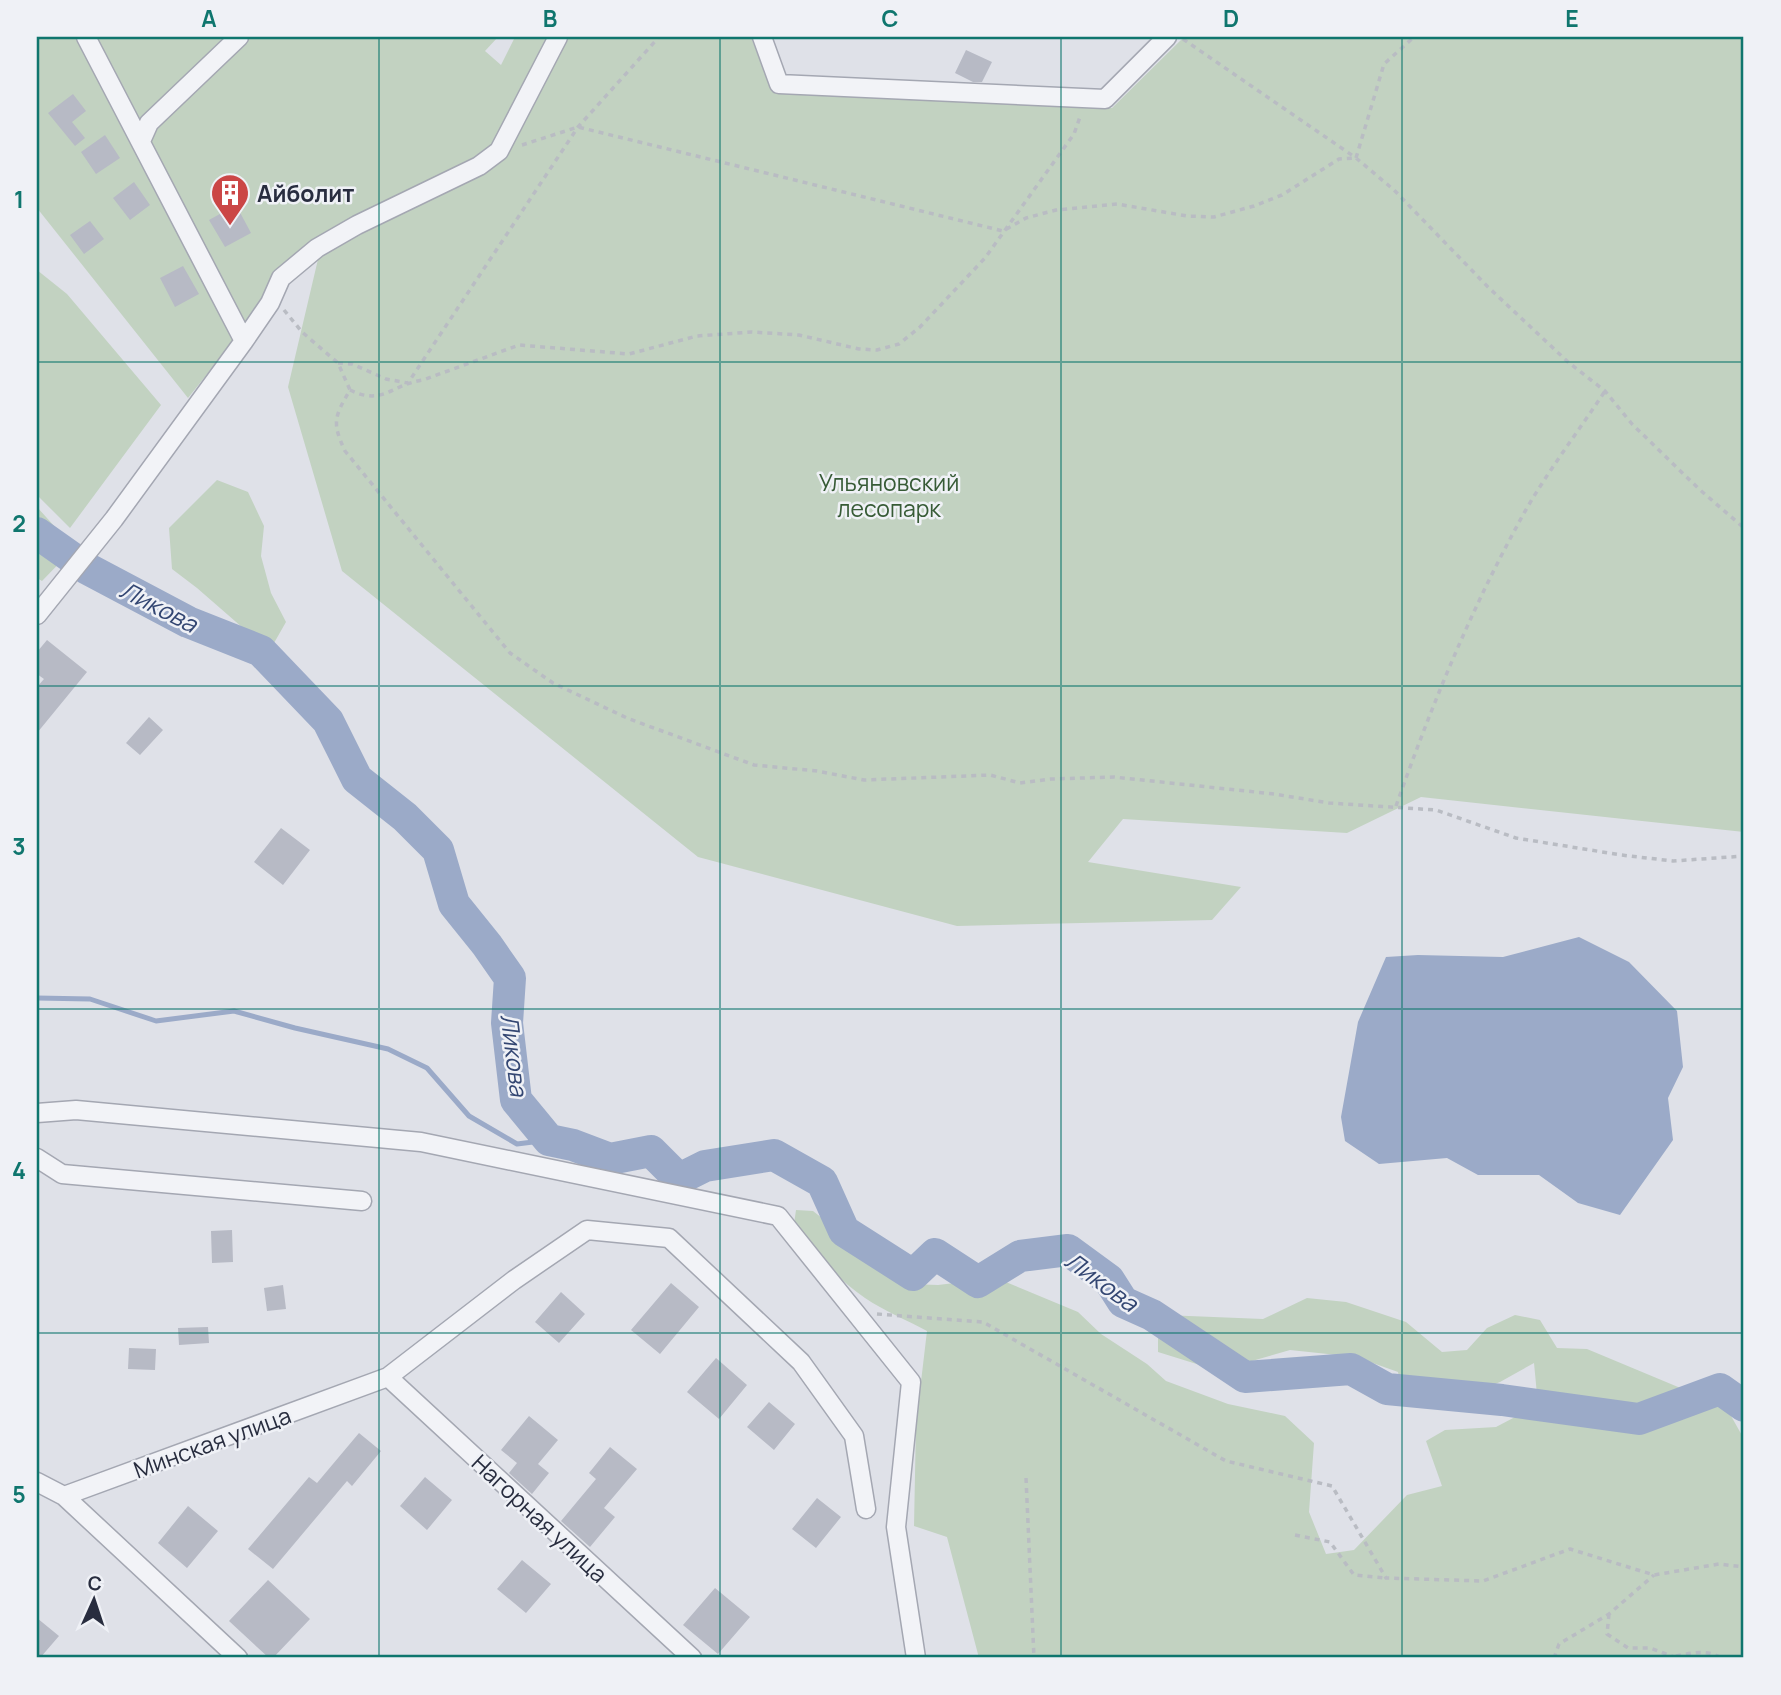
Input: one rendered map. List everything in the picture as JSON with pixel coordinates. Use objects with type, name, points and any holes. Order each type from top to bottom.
[{"type":"street","points":[[86,37],[247,337]]},
{"type":"street","points":[[141,141],[149,123],[239,37]]},
{"type":"street","points":[[37,615],[114,519],[247,337],[271,303],[281,278],[317,248],[356,225],[479,166],[499,152],[558,37]]},
{"type":"street","points":[[762,37],[779,84],[1105,99],[1167,37]]},
{"type":"street","points":[[37,1113],[76,1110],[421,1142],[778,1216],[911,1382],[896,1527],[916,1658]]},
{"type":"street","points":[[37,1158],[62,1174],[362,1200]]},
{"type":"street","name":"Минская улица","points":[[64,1496],[388,1377],[514,1280],[587,1230],[669,1238],[801,1362],[854,1436],[866,1509]]},
{"type":"street","name":"Нагорная улица","points":[[388,1377],[692,1658]]},
{"type":"street","points":[[37,1482],[64,1496],[238,1658]]},
{"type":"path","points":[[408,383],[578,127],[659,37]]},
{"type":"path","points":[[1180,37],[1356,158],[1394,190],[1489,287],[1568,362],[1605,391],[1632,424],[1744,528]]},
{"type":"path","points":[[1356,158],[1384,64],[1414,37]]},
{"type":"path","points":[[271,303],[282,306],[302,332],[338,363],[350,390],[363,397],[377,398],[408,383],[424,380],[519,345],[629,354],[697,337],[752,332],[799,335],[859,349],[877,350],[898,344],[920,327],[985,258],[1074,134],[1086,98]]},
{"type":"path","points":[[499,152],[578,127],[1003,231],[1026,218],[1056,210],[1117,204],[1187,216],[1214,216],[1254,206],[1282,195],[1339,159],[1356,158]]},
{"type":"path","points":[[338,363],[352,364],[386,379],[408,383]]},
{"type":"path","points":[[350,390],[337,413],[335,423],[345,451],[510,653],[553,683],[627,718],[754,765],[817,771],[864,780],[990,775],[1020,783],[1114,777],[1274,794],[1329,803],[1436,810],[1516,838],[1621,855],[1673,861],[1744,856]]},
{"type":"path","points":[[1396,806],[1426,720],[1462,635],[1505,548],[1518,523],[1605,391]]},
{"type":"path","points":[[856,1313],[983,1322],[1226,1461],[1332,1486],[1386,1578]]},
{"type":"path","points":[[1026,1478],[1034,1658]]},
{"type":"path","points":[[1295,1535],[1330,1542],[1354,1575],[1386,1578],[1483,1581],[1570,1549],[1654,1575],[1719,1564],[1744,1567]]},
{"type":"path","points":[[1554,1658],[1559,1644],[1609,1614],[1654,1575]]},
{"type":"path","points":[[1609,1614],[1607,1634],[1628,1648],[1650,1648],[1677,1657],[1699,1651],[1721,1658]]},
{"type":"green space","name":"Ульяновский лесопарк","points":[[37,37],[498,37],[485,51],[501,65],[515,37],[751,37],[771,90],[1112,108],[1184,37],[1744,37],[1744,832],[1421,797],[1347,833],[1123,819],[1088,862],[1241,887],[1212,920],[957,926],[698,857],[342,571],[288,387],[319,255],[259,309],[188,398],[37,208]]},
{"type":"green space","points":[[37,270],[67,294],[161,405],[70,528],[37,495]]},
{"type":"green space","points":[[217,480],[248,492],[264,526],[261,556],[271,593],[286,622],[274,643],[251,635],[172,569],[169,528]]},
{"type":"green space","points":[[37,507],[74,548],[42,581],[37,578]]},
{"type":"green space","points":[[796,1210],[813,1211],[855,1244],[884,1273],[910,1284],[938,1285],[996,1278],[1078,1312],[1101,1334],[1147,1364],[1166,1381],[1228,1404],[1285,1416],[1314,1443],[1309,1512],[1326,1554],[1354,1550],[1407,1495],[1442,1486],[1426,1441],[1445,1430],[1496,1427],[1538,1405],[1534,1363],[1500,1382],[1470,1394],[1404,1406],[1398,1372],[1356,1357],[1290,1350],[1252,1361],[1203,1366],[1158,1352],[1158,1336],[1164,1315],[1263,1319],[1307,1298],[1346,1302],[1406,1322],[1442,1352],[1467,1350],[1487,1328],[1515,1315],[1540,1320],[1557,1348],[1587,1349],[1726,1407],[1744,1439],[1744,1658],[979,1658],[947,1537],[914,1526],[916,1424],[927,1331],[872,1303],[844,1282],[794,1224]]},
{"type":"water","points":[[1579,937],[1629,962],[1677,1011],[1683,1067],[1668,1098],[1673,1140],[1620,1215],[1578,1203],[1539,1175],[1478,1175],[1447,1158],[1379,1164],[1345,1141],[1341,1117],[1358,1022],[1386,957],[1503,957]]},
{"type":"building","points":[[966,50],[992,62],[982,82],[973,82],[955,73]]},
{"type":"building","points":[[73,94],[86,111],[72,122],[85,138],[75,146],[48,113]]},
{"type":"building","points":[[105,135],[120,158],[96,174],[81,152]]},
{"type":"building","points":[[134,182],[150,205],[130,220],[113,198]]},
{"type":"building","name":"Айболит","points":[[236,205],[251,233],[225,247],[209,220]]},
{"type":"building","points":[[90,221],[104,239],[84,254],[70,235]]},
{"type":"building","points":[[183,266],[199,294],[175,307],[160,278]]},
{"type":"building","points":[[47,640],[87,672],[37,733],[37,687],[44,679],[37,674],[37,652]]},
{"type":"building","points":[[149,717],[163,730],[140,755],[126,743]]},
{"type":"building","points":[[281,828],[310,850],[283,885],[254,862]]},
{"type":"building","points":[[232,1230],[233,1262],[212,1263],[211,1231]]},
{"type":"building","points":[[671,1283],[699,1307],[660,1354],[631,1330]]},
{"type":"building","points":[[283,1285],[286,1309],[267,1311],[264,1288]]},
{"type":"building","points":[[561,1292],[585,1314],[559,1343],[535,1322]]},
{"type":"building","points":[[208,1327],[209,1343],[179,1345],[178,1328]]},
{"type":"building","points":[[129,1348],[156,1349],[155,1370],[128,1369]]},
{"type":"building","points":[[716,1358],[747,1385],[719,1419],[687,1392]]},
{"type":"building","points":[[769,1402],[795,1424],[774,1450],[747,1427]]},
{"type":"building","points":[[529,1416],[558,1440],[538,1464],[549,1473],[532,1494],[509,1473],[517,1463],[501,1450]]},
{"type":"building","points":[[359,1433],[381,1451],[352,1486],[347,1481],[273,1569],[248,1549],[309,1477],[317,1483]]},
{"type":"building","points":[[610,1447],[637,1469],[604,1508],[615,1517],[590,1547],[561,1521],[596,1479],[589,1473]]},
{"type":"building","points":[[425,1477],[452,1500],[427,1530],[400,1506]]},
{"type":"building","points":[[817,1498],[841,1517],[816,1548],[792,1529]]},
{"type":"building","points":[[188,1506],[218,1531],[187,1568],[158,1543]]},
{"type":"building","points":[[522,1560],[551,1584],[526,1613],[497,1589]]},
{"type":"building","points":[[268,1580],[310,1619],[273,1658],[269,1658],[229,1621]]},
{"type":"building","points":[[715,1588],[750,1617],[718,1654],[683,1625]]},
{"type":"building","points":[[37,1618],[59,1636],[40,1658],[37,1658]]},
{"type":"waterway","name":"Ликова","points":[[37,533],[71,557]]},
{"type":"waterway","name":"Ликова","points":[[86,568],[188,622],[261,651],[328,721],[357,779],[405,817],[438,850],[454,904],[510,978],[507,1023],[516,1100],[549,1140],[573,1145],[610,1159],[651,1151],[679,1179],[705,1166],[774,1155],[822,1182],[844,1231],[913,1275],[935,1254],[978,1282],[1020,1256],[1068,1250],[1109,1280],[1123,1302],[1152,1315],[1245,1377],[1351,1369],[1387,1389],[1502,1400],[1639,1419],[1720,1389],[1744,1406]]},
{"type":"waterway","points":[[37,998],[90,999],[156,1021],[234,1011],[388,1049],[427,1068],[469,1116],[517,1144],[549,1140]]},
{"type":"place","name":"Айболит","points":[[230,227]]}]
